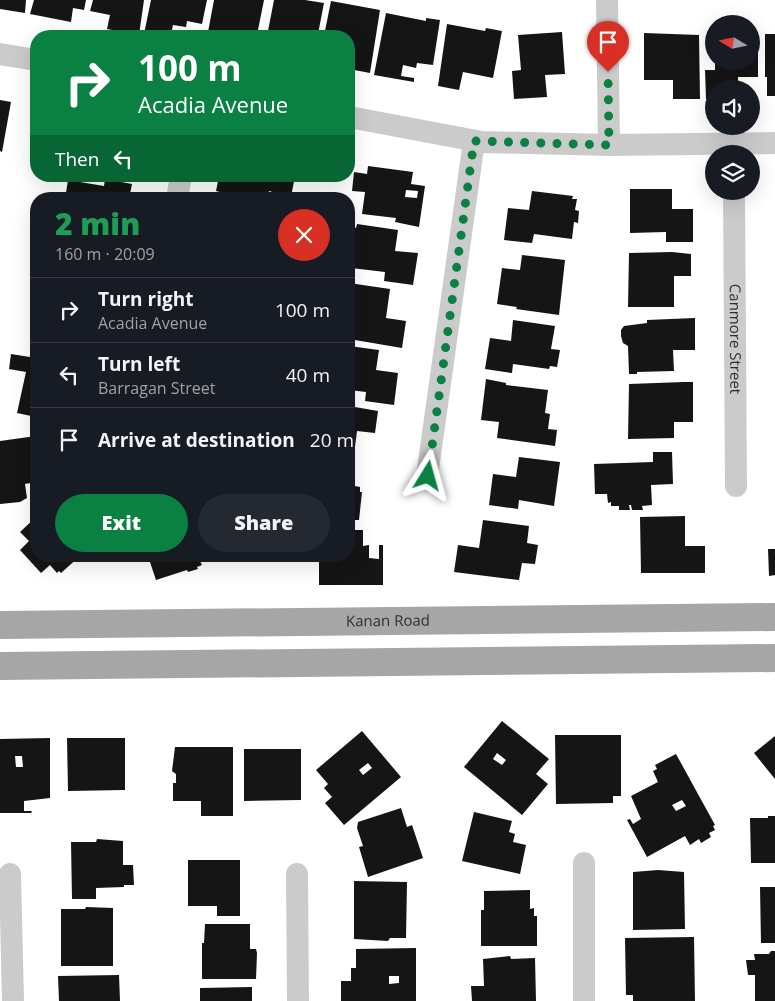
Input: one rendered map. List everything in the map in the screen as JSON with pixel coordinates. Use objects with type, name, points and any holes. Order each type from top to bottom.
[{"type":"main road","name":"Kanan Road","points":[[0,626],[775,617]]},
{"type":"main road","points":[[0,666],[775,658]]},
{"type":"street","points":[[607,0],[609,145]]},
{"type":"street","points":[[0,54],[30,59]]},
{"type":"street","points":[[355,118],[474,141],[705,147]]},
{"type":"street","points":[[428,476],[474,141]]},
{"type":"street","points":[[758,145],[775,143]]},
{"type":"street","name":"Canmore Street","points":[[734,200],[736,486]]},
{"type":"street","points":[[584,863],[584,1001]]},
{"type":"street","points":[[10,874],[13,1001]]},
{"type":"street","points":[[297,874],[298,1001]]},
{"type":"building","points":[[0,0],[26,0],[25,13],[0,9]]},
{"type":"building","points":[[34,0],[86,0],[84,10],[73,8],[71,22],[30,14]]},
{"type":"building","points":[[93,0],[144,0],[140,30],[107,29],[110,15],[90,11]]},
{"type":"building","points":[[151,0],[207,0],[202,24],[187,21],[186,27],[173,25],[172,30],[145,30]]},
{"type":"building","points":[[214,0],[264,0],[258,30],[208,30]]},
{"type":"building","points":[[274,0],[305,0],[324,3],[319,30],[268,30]]},
{"type":"building","points":[[331,1],[380,10],[370,73],[355,70],[355,30],[325,30]]},
{"type":"building","points":[[386,13],[426,21],[426,18],[440,20],[433,65],[417,63],[416,68],[403,65],[401,76],[414,78],[414,82],[374,75]]},
{"type":"building","points":[[447,24],[485,31],[486,28],[502,31],[493,78],[463,72],[459,90],[438,86]]},
{"type":"building","points":[[562,32],[565,74],[545,75],[547,97],[514,99],[512,71],[521,70],[518,35]]},
{"type":"building","points":[[644,33],[699,35],[700,99],[673,99],[673,80],[644,80]]},
{"type":"building","points":[[765,34],[775,34],[775,96],[767,96]]},
{"type":"building","points":[[705,70],[758,70],[758,77],[738,77],[738,80],[705,80]]},
{"type":"building","points":[[0,100],[11,102],[2,152],[0,151]]},
{"type":"building","points":[[368,166],[413,172],[411,184],[425,186],[419,227],[395,222],[396,218],[362,214],[365,192],[352,191],[353,182],[355,182],[355,172],[367,174]],"holes":[[[406,190],[418,191],[417,198],[405,197]]]},
{"type":"building","points":[[68,182],[104,186],[105,182],[132,184],[130,192],[66,192]]},
{"type":"building","points":[[218,182],[294,182],[292,192],[216,191]]},
{"type":"building","points":[[630,189],[672,189],[672,209],[693,209],[693,242],[666,242],[666,232],[630,233]]},
{"type":"building","points":[[532,191],[573,196],[572,199],[577,199],[575,210],[579,211],[578,223],[574,222],[572,239],[534,234],[532,243],[504,240],[508,208],[529,210]]},
{"type":"building","points":[[357,224],[398,230],[395,251],[418,253],[413,285],[384,281],[385,272],[355,268]]},
{"type":"building","points":[[672,252],[691,254],[691,276],[674,276],[674,307],[628,307],[629,253]]},
{"type":"building","points":[[522,255],[565,260],[559,315],[516,309],[517,307],[497,304],[502,268],[520,270]]},
{"type":"building","points":[[355,284],[390,289],[386,318],[406,321],[402,348],[355,340]]},
{"type":"building","points":[[695,318],[695,350],[673,350],[674,371],[629,374],[628,346],[623,343],[621,336],[621,330],[624,326],[647,323],[647,320]]},
{"type":"building","points":[[513,320],[555,326],[551,349],[560,350],[557,367],[550,366],[549,369],[513,364],[512,373],[485,369],[490,338],[511,341]]},
{"type":"building","points":[[355,347],[379,350],[376,370],[398,373],[394,405],[365,401],[366,392],[355,391]]},
{"type":"building","points":[[11,354],[30,357],[30,416],[17,413],[26,372],[9,369]]},
{"type":"building","points":[[486,379],[506,383],[506,385],[548,390],[545,413],[550,414],[548,429],[557,430],[555,446],[497,438],[499,422],[481,420]]},
{"type":"building","points":[[693,382],[693,422],[674,422],[674,438],[628,439],[629,384]]},
{"type":"building","points":[[355,407],[378,411],[375,433],[357,431],[355,446]]},
{"type":"building","points":[[30,437],[30,483],[25,484],[27,498],[20,502],[0,504],[0,441]]},
{"type":"building","points":[[653,452],[672,452],[673,484],[651,485],[652,505],[642,506],[643,510],[632,510],[631,505],[629,505],[630,510],[619,510],[619,506],[611,506],[611,502],[608,503],[607,494],[595,494],[594,464],[653,462]]},
{"type":"building","points":[[519,457],[560,462],[554,506],[519,500],[518,509],[489,505],[493,474],[516,477]]},
{"type":"building","points":[[355,486],[360,487],[360,492],[362,492],[359,520],[355,520]]},
{"type":"building","points":[[685,516],[685,546],[705,546],[705,573],[641,573],[640,517]]},
{"type":"building","points":[[483,520],[529,526],[527,543],[538,545],[535,564],[522,563],[519,580],[454,572],[458,545],[479,548]]},
{"type":"building","points":[[30,523],[30,561],[20,550],[29,541],[20,532]]},
{"type":"building","points":[[355,530],[363,530],[363,546],[369,545],[369,558],[379,559],[379,545],[383,545],[383,585],[319,585],[319,562],[355,562]]},
{"type":"building","points":[[768,549],[775,549],[775,575],[769,576]]},
{"type":"building","points":[[31,562],[73,562],[61,573],[59,571],[57,573],[50,565],[41,573]]},
{"type":"building","points":[[150,562],[200,562],[202,565],[197,567],[198,569],[188,572],[187,570],[156,580]]},
{"type":"building","points":[[502,721],[549,759],[536,774],[548,784],[522,815],[464,767]],"holes":[[[497,753],[506,760],[502,765],[493,759]]]},
{"type":"building","points":[[362,731],[401,777],[344,825],[325,803],[332,797],[324,788],[328,784],[316,770]],"holes":[[[368,763],[372,768],[363,775],[359,770]]]},
{"type":"building","points":[[555,735],[621,735],[621,796],[613,796],[613,803],[556,804]]},
{"type":"building","points":[[775,736],[775,779],[754,753]]},
{"type":"building","points":[[50,738],[50,798],[24,801],[24,811],[32,811],[31,813],[0,813],[0,739]],"holes":[[[15,756],[22,756],[23,767],[16,767]]]},
{"type":"building","points":[[67,738],[125,738],[125,790],[68,791]]},
{"type":"building","points":[[175,747],[233,747],[233,816],[201,816],[201,801],[173,801],[173,783],[176,783],[176,774],[172,771]]},
{"type":"building","points":[[244,749],[301,749],[301,800],[244,801]]},
{"type":"building","points":[[676,754],[715,825],[713,826],[715,830],[709,833],[711,837],[701,843],[699,839],[690,845],[685,836],[647,857],[627,820],[630,819],[633,824],[641,819],[631,796],[658,782],[653,771],[657,769],[655,765]],"holes":[[[682,800],[686,806],[676,811],[672,805]]]},
{"type":"building","points":[[401,808],[407,827],[412,825],[423,858],[368,877],[359,847],[363,846],[357,828],[358,822]]},
{"type":"building","points":[[474,812],[512,821],[509,832],[515,834],[513,842],[526,845],[520,874],[462,861]]},
{"type":"building","points":[[768,816],[775,816],[775,863],[751,863],[750,818],[768,818]]},
{"type":"building","points":[[97,839],[123,841],[123,865],[133,865],[134,885],[96,888],[96,899],[72,899],[71,842],[96,842]]},
{"type":"building","points":[[188,860],[240,860],[240,916],[217,916],[217,906],[188,906]]},
{"type":"building","points":[[658,870],[684,872],[685,929],[633,930],[633,872]]},
{"type":"building","points":[[354,881],[407,882],[406,938],[390,938],[388,941],[354,939]]},
{"type":"building","points":[[760,887],[775,887],[775,943],[761,943]]},
{"type":"building","points":[[530,890],[530,909],[534,908],[534,916],[537,916],[537,946],[481,946],[481,910],[484,910],[484,891]]},
{"type":"building","points":[[86,907],[113,908],[113,966],[61,966],[61,909],[85,909]]},
{"type":"building","points":[[205,924],[250,924],[250,949],[256,949],[257,953],[256,979],[202,979],[202,943],[204,943]]},
{"type":"building","points":[[694,937],[695,1001],[633,1001],[633,995],[626,995],[625,938]]},
{"type":"building","points":[[416,948],[416,1001],[341,1001],[341,981],[351,981],[351,968],[356,968],[356,949]],"holes":[[[389,976],[399,976],[399,983],[389,984]]]},
{"type":"building","points":[[771,951],[775,951],[775,1001],[755,1001],[755,975],[748,975],[746,960],[755,960],[754,954],[769,954]]},
{"type":"building","points":[[510,956],[511,959],[535,958],[536,1001],[472,1001],[471,986],[484,986],[483,959]]},
{"type":"building","points":[[119,975],[120,1001],[59,1001],[58,976]]},
{"type":"building","points":[[252,987],[252,1001],[200,1001],[200,988]]},
{"type":"route","points":[[428,476],[474,141],[609,145],[608,72]]}]
